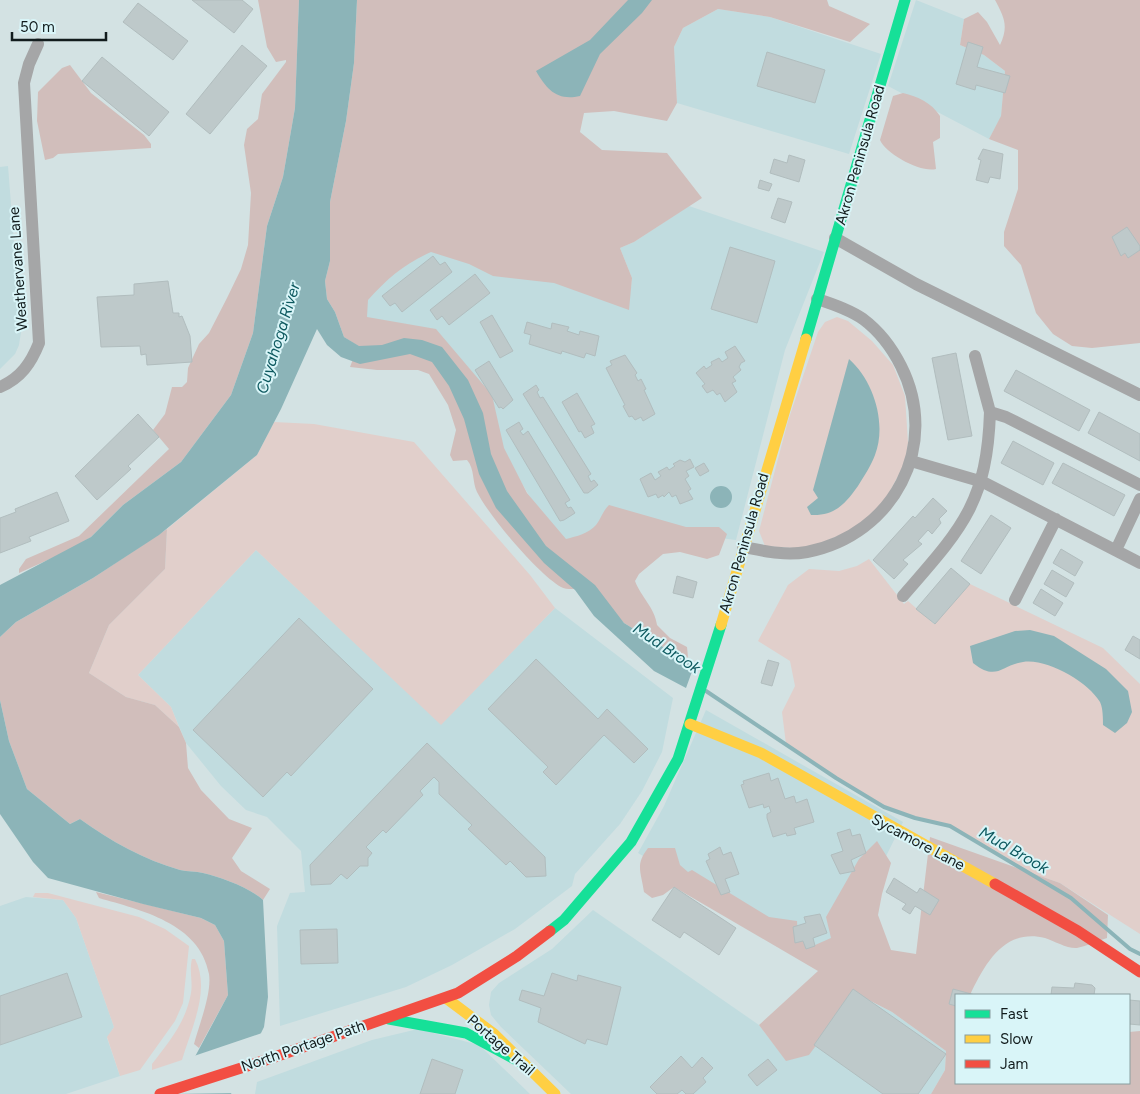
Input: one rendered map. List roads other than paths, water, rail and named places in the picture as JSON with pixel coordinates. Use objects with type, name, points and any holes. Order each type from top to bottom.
[{"type":"street","name":"Akron Peninsula Road","points":[[446,998],[468,987],[532,946],[564,920],[631,842],[678,759],[733,586],[905,0]]},
{"type":"street","name":"Weathervane Lane","points":[[0,388],[19,376],[28,365],[39,343],[24,83],[28,64],[38,44]]},
{"type":"street","points":[[835,238],[916,284],[1140,395]]},
{"type":"street","points":[[743,547],[781,554],[805,552],[824,548],[847,538],[868,526],[886,507],[911,461],[916,435],[915,408],[908,379],[897,358],[882,337],[862,319],[834,304],[817,299]]},
{"type":"street","points":[[903,596],[960,527],[974,503],[982,482],[990,412],[975,356]]},
{"type":"street","points":[[990,412],[1006,417],[1140,485]]},
{"type":"street","points":[[911,461],[982,482],[1140,563]]},
{"type":"street","points":[[1116,550],[1140,499]]},
{"type":"street","points":[[1015,600],[1056,519]]},
{"type":"street","name":"Sycamore Lane","points":[[690,724],[761,753],[927,848],[1062,922],[1140,972]]},
{"type":"street","name":"North Portage Path","points":[[160,1094],[269,1059],[446,998]]},
{"type":"street","name":"Portage Trail","points":[[446,998],[494,1034],[556,1094]]},
{"type":"street","points":[[384,1018],[466,1033],[524,1064]]},
{"type":"water","name":"Cuyahoga River","points":[[299,0],[357,0],[354,63],[346,121],[330,202],[330,261],[325,281],[327,299],[335,312],[344,337],[359,346],[382,345],[404,338],[422,340],[442,347],[468,380],[483,413],[491,454],[507,491],[546,546],[595,585],[624,623],[694,666],[686,688],[654,671],[594,616],[575,590],[544,563],[496,508],[479,474],[464,419],[449,386],[432,362],[410,354],[360,364],[341,357],[327,345],[317,329],[281,409],[257,455],[159,535],[93,578],[16,622],[0,637],[0,585],[91,537],[123,505],[181,462],[231,395],[253,333],[267,226],[283,177],[295,108]]},
{"type":"water","points":[[628,0],[652,0],[642,13],[600,54],[580,96],[565,97],[549,89],[536,71],[590,40]]},
{"type":"water","points":[[849,359],[865,379],[876,404],[880,430],[878,443],[869,467],[849,498],[833,511],[811,515],[807,507],[818,498],[813,490]]},
{"type":"water","points":[[721,486],[729,489],[732,497],[729,505],[721,508],[713,505],[710,497],[713,489]]},
{"type":"water","points":[[1030,630],[1054,636],[1106,669],[1128,691],[1132,712],[1127,723],[1115,733],[1103,725],[1101,704],[1094,694],[1077,680],[1055,668],[1033,662],[1023,662],[994,672],[981,669],[973,663],[970,646],[1015,631]]},
{"type":"water","points":[[0,700],[9,741],[27,789],[70,824],[80,819],[103,835],[141,855],[180,870],[200,872],[226,880],[251,891],[263,900],[268,997],[264,1027],[231,1094],[175,1094],[228,995],[224,941],[215,925],[201,918],[48,878],[33,862],[0,814]]},
{"type":"waterway","name":"Mud Brook","points":[[706,691],[836,778],[884,807],[915,818],[950,826],[1071,898],[1130,949],[1140,954]]}]
